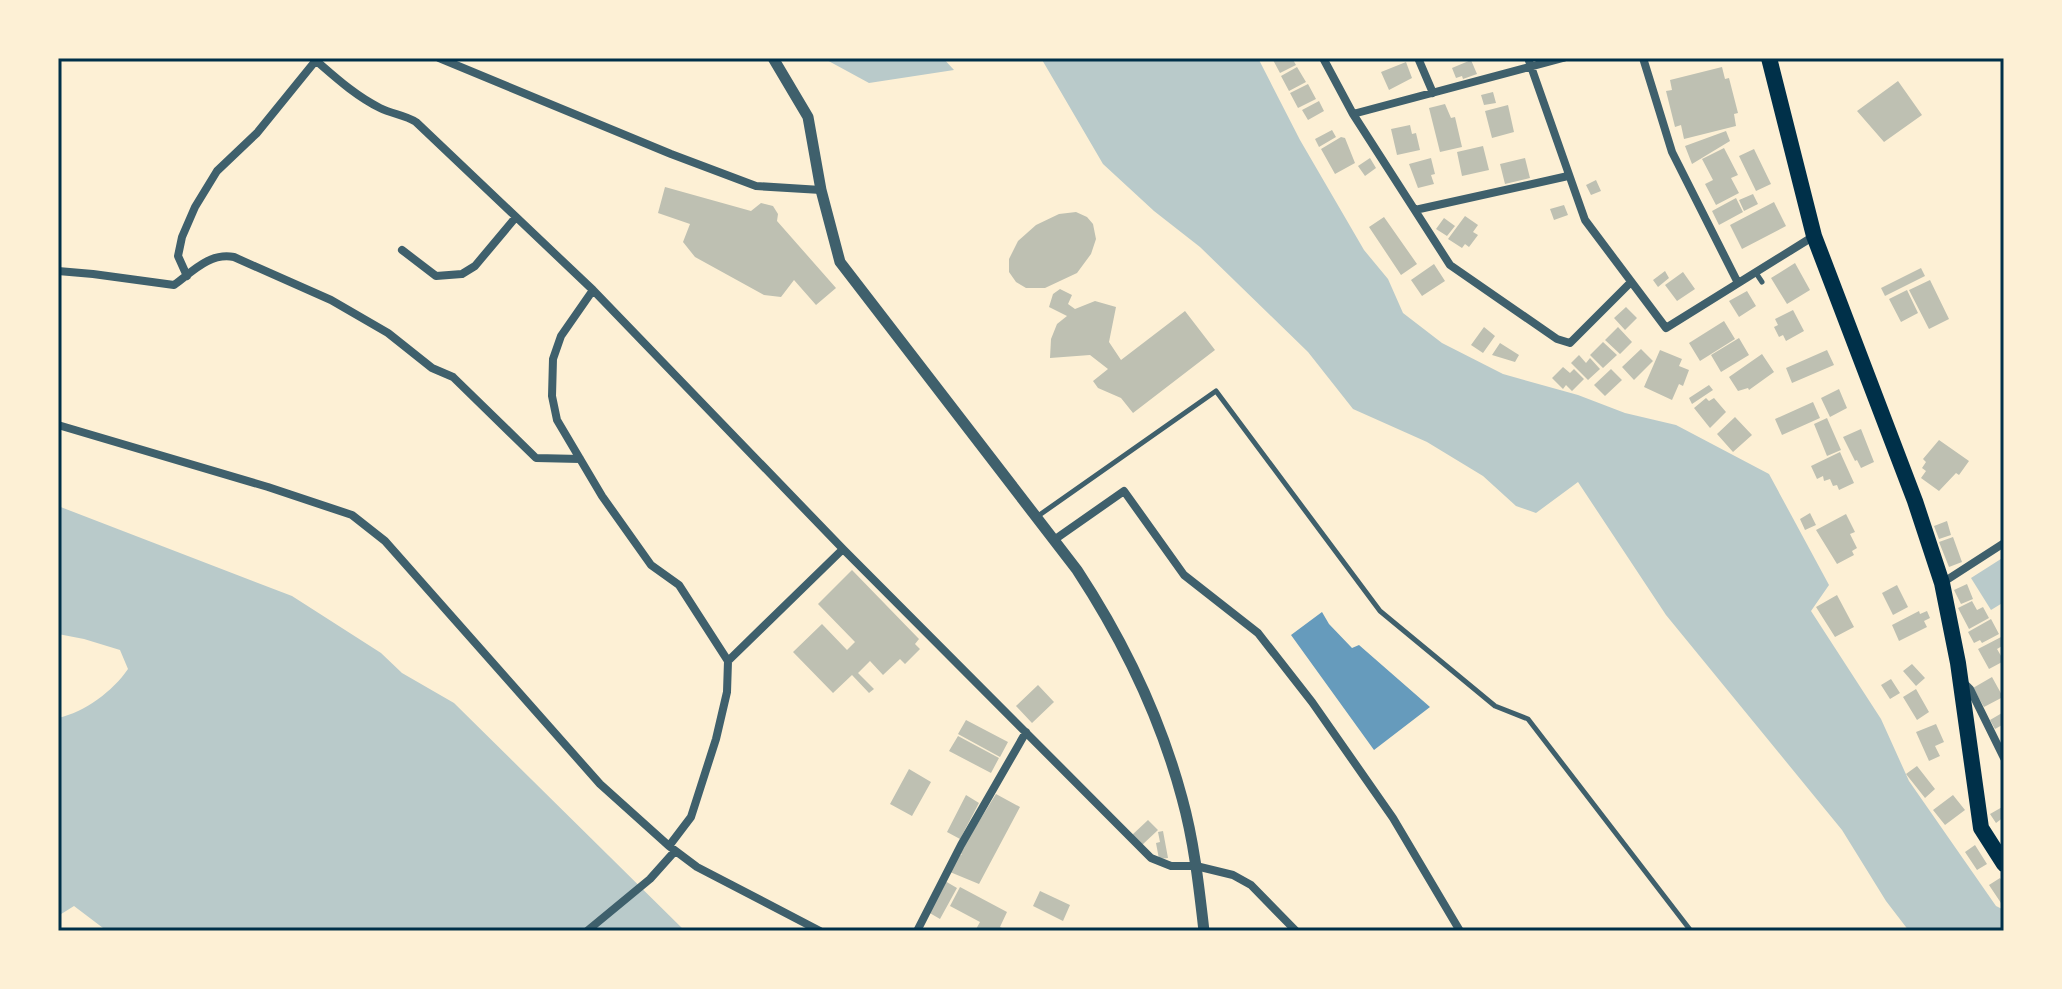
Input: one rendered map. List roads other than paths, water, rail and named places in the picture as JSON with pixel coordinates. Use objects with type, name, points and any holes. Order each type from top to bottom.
[{"type":"highway","points":[[1774,62],[1814,236],[1915,501],[1942,583],[1961,680],[1981,828],[2004,864]]},
{"type":"street","points":[[439,58],[756,186],[821,190]]},
{"type":"street","points":[[773,58],[808,117],[821,190],[840,262],[1037,516],[1106,614],[1136,672],[1182,798],[1196,866],[1204,931]]},
{"type":"street","points":[[1323,58],[1353,114],[1450,265],[1557,339],[1570,343],[1630,283]]},
{"type":"street","points":[[1418,58],[1433,93]]},
{"type":"street","points":[[1353,114],[1433,93],[1529,62],[1563,58]]},
{"type":"street","points":[[1643,58],[1672,152],[1738,283]]},
{"type":"street","points":[[187,276],[178,256],[182,237],[195,207],[217,171],[257,133],[315,59],[330,76],[365,100],[416,122],[593,290],[843,549],[1151,858],[1171,866],[1196,866],[1233,875],[1251,885],[1296,931]]},
{"type":"street","points":[[1529,62],[1585,220],[1666,328],[1814,236]]},
{"type":"street","points":[[1415,210],[1568,176]]},
{"type":"street","points":[[402,250],[436,276],[462,274],[475,266],[516,217]]},
{"type":"street","points":[[58,271],[174,285],[222,254],[331,300],[388,333],[432,368],[453,377],[536,458],[580,459]]},
{"type":"street","points":[[587,931],[650,879],[691,817],[716,739],[727,692],[728,661],[679,585],[651,565],[602,496],[557,420],[552,396],[553,359],[561,336],[593,290]]},
{"type":"street","points":[[58,425],[352,515],[385,541],[600,784],[672,849],[697,867],[820,931]]},
{"type":"street","points":[[1054,540],[1124,491],[1184,575],[1258,633],[1312,702],[1393,818],[1460,931]]},
{"type":"street","points":[[1942,583],[2004,543]]},
{"type":"street","points":[[728,661],[843,549]]},
{"type":"street","points":[[1961,680],[1970,689],[2004,758]]},
{"type":"street","points":[[917,931],[961,845],[1026,732]]},
{"type":"lane","points":[[1756,272],[1762,282]]},
{"type":"lane","points":[[1037,516],[1216,391],[1380,611],[1495,706],[1528,719],[1691,931]]},
{"type":"water","points":[[1322,612],[1352,648],[1359,645],[1430,707],[1374,750],[1291,635]]}]
